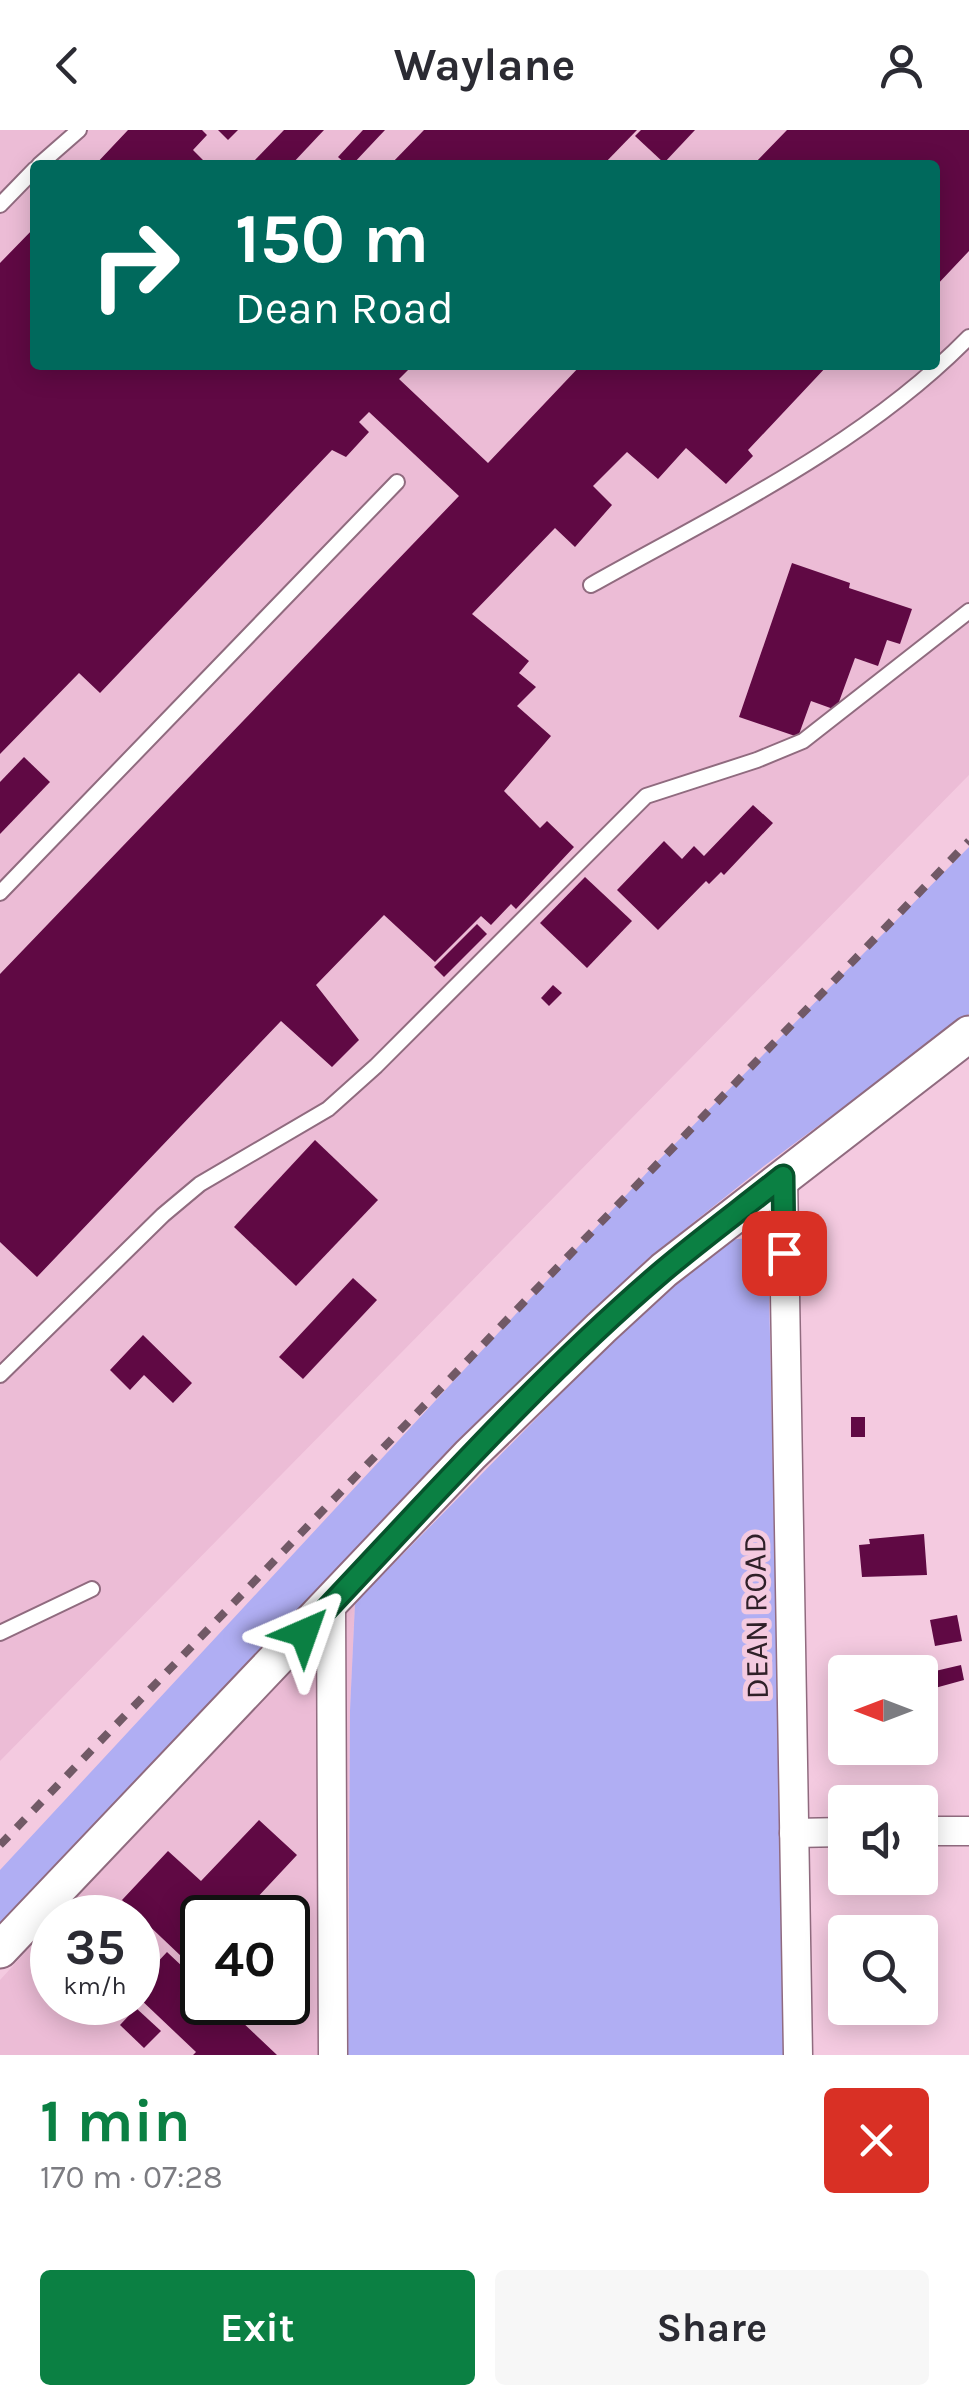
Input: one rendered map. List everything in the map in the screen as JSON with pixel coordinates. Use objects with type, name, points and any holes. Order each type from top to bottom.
[{"type":"street","points":[[0,1950],[470,1455],[601,1328],[664,1270],[969,1034]]},
{"type":"street","name":"DEAN ROAD","points":[[783,1176],[798,2055]]},
{"type":"street","points":[[332,1604],[333,2055]]},
{"type":"street","points":[[938,1831],[969,1830]]},
{"type":"street","points":[[794,1833],[828,1832]]},
{"type":"lane","points":[[45,160],[79,130]]},
{"type":"lane","points":[[0,206],[30,174]]},
{"type":"lane","points":[[940,364],[969,337]]},
{"type":"lane","points":[[591,585],[798,469],[914,388],[933,370]]},
{"type":"lane","points":[[0,893],[397,482]]},
{"type":"lane","points":[[0,1375],[163,1215],[200,1184],[328,1109],[376,1066],[646,796],[803,742],[969,611]]},
{"type":"lane","points":[[0,1634],[92,1589]]},
{"type":"shaded area","points":[[0,130],[969,130],[969,775],[0,1761]]},
{"type":"shaded area","points":[[969,847],[969,1014],[764,1166],[644,1262],[316,1592],[0,1923],[0,1870],[654,1165]]},
{"type":"shaded area","points":[[748,1238],[768,1247],[786,2055],[348,2055],[350,1710],[355,1603],[623,1330],[728,1240]]},
{"type":"shaded area","points":[[355,1603],[350,1710],[348,2055],[0,2055],[0,1980],[30,1947],[30,2025],[160,2025],[160,1895],[79,1895]]},
{"type":"building","points":[[128,130],[202,130],[207,135],[193,150],[203,160],[100,160]]},
{"type":"building","points":[[218,130],[238,130],[228,140]]},
{"type":"building","points":[[284,130],[324,130],[296,160],[255,160]]},
{"type":"building","points":[[363,130],[385,130],[357,160],[338,157]]},
{"type":"building","points":[[424,130],[637,130],[608,160],[395,160]]},
{"type":"building","points":[[641,130],[695,130],[667,160],[661,160],[635,136]]},
{"type":"building","points":[[787,130],[969,130],[969,251],[940,282],[940,160],[758,160]]},
{"type":"building","points":[[30,232],[30,370],[408,370],[399,379],[488,463],[576,370],[823,370],[748,450],[753,456],[726,484],[686,448],[658,479],[627,452],[593,486],[612,505],[575,547],[555,528],[472,614],[529,661],[519,673],[536,687],[517,706],[551,736],[504,791],[540,828],[547,821],[574,847],[516,909],[511,904],[491,925],[481,916],[435,962],[384,915],[316,985],[359,1040],[332,1067],[281,1021],[37,1277],[0,1242],[0,974],[459,496],[369,412],[359,422],[369,432],[346,457],[332,450],[100,693],[79,673],[0,754],[0,263]]},
{"type":"building","points":[[792,563],[912,609],[900,644],[887,640],[878,666],[855,658],[836,710],[811,701],[798,737],[739,717]]},
{"type":"building","points":[[24,757],[50,782],[0,834],[0,782]]},
{"type":"building","points":[[753,805],[773,823],[724,875],[721,872],[709,884],[706,881],[658,930],[617,890],[664,841],[682,859],[694,846],[704,856]]},
{"type":"building","points":[[585,877],[632,921],[587,968],[540,923]]},
{"type":"building","points":[[477,924],[487,934],[444,977],[434,967]]},
{"type":"building","points":[[553,985],[562,993],[549,1006],[541,998]]},
{"type":"building","points":[[315,1140],[378,1200],[296,1286],[234,1227]]},
{"type":"building","points":[[353,1278],[377,1300],[303,1379],[279,1357]]},
{"type":"building","points":[[143,1335],[192,1383],[173,1403],[144,1375],[130,1390],[110,1370]]},
{"type":"building","points":[[851,1417],[865,1417],[865,1437],[851,1437]]},
{"type":"building","points":[[924,1534],[927,1575],[862,1577],[859,1545],[870,1544],[869,1539]]},
{"type":"building","points":[[957,1615],[962,1641],[935,1646],[930,1620]]},
{"type":"building","points":[[961,1665],[964,1680],[938,1687],[938,1670]]},
{"type":"building","points":[[259,1820],[297,1855],[260,1895],[180,1895],[180,1955],[160,1936],[160,1895],[127,1895],[168,1851],[201,1881]]},
{"type":"building","points":[[167,1952],[180,1964],[180,2025],[245,2025],[277,2055],[193,2055],[196,2052],[160,2018],[160,1959]]},
{"type":"building","points":[[120,2025],[154,2025],[161,2031],[144,2048]]},
{"type":"railway","points":[[0,1845],[969,841]]},
{"type":"route","points":[[304,1633],[470,1455],[601,1328],[664,1270],[783,1176],[784,1253]]}]
